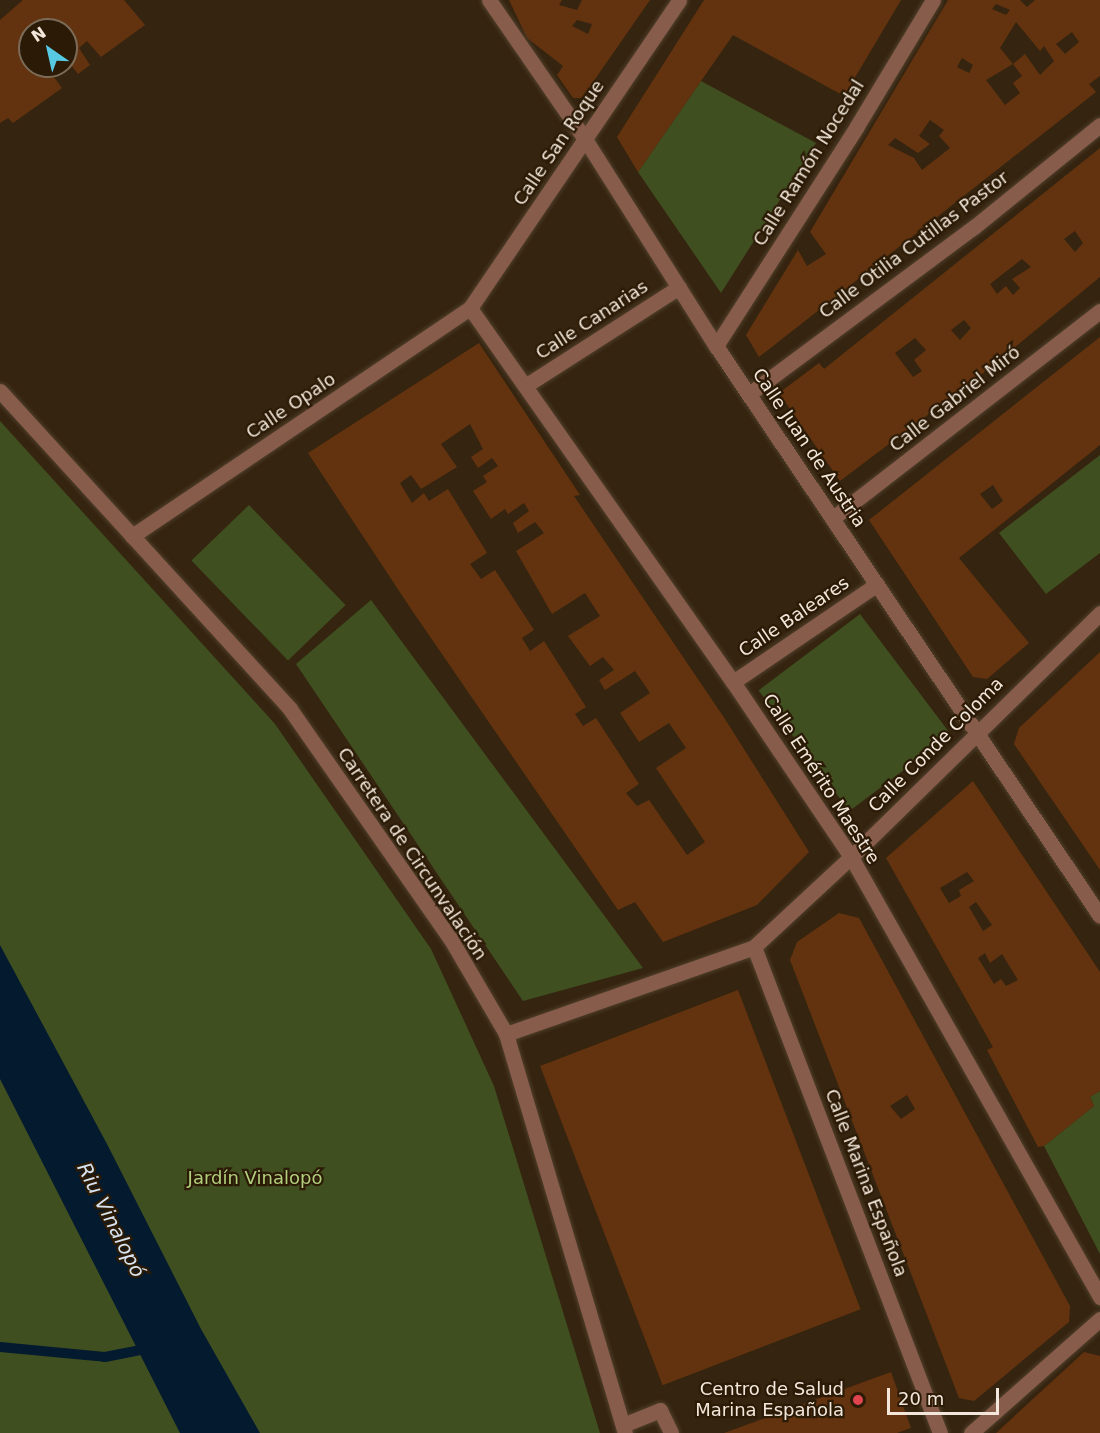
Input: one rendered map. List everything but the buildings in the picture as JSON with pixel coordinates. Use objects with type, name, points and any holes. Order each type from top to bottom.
[{"type":"street","name":"Calle Juan de Austria","points":[[489,0],[585,139],[716,346],[1100,916]]},
{"type":"street","name":"Calle San Roque","points":[[470,308],[679,0]]},
{"type":"street","name":"Calle Ramón Nocedal","points":[[716,346],[857,126],[933,0]]},
{"type":"street","name":"Calle Otilia Cutillas Pastor","points":[[749,394],[974,227],[1100,126]]},
{"type":"street","name":"Calle Canarias","points":[[525,386],[679,287]]},
{"type":"street","name":"Calle Emérito Maestre","points":[[470,308],[733,682],[851,857],[1100,1297]]},
{"type":"street","name":"Calle Opalo","points":[[132,536],[470,308]]},
{"type":"street","name":"Calle Gabriel Miró","points":[[833,518],[1100,311]]},
{"type":"street","name":"Carretera de Circunvalación","points":[[0,391],[290,709],[450,938],[506,1034],[624,1429]]},
{"type":"street","name":"Calle Baleares","points":[[733,682],[877,584]]},
{"type":"street","name":"Calle Conde Coloma","points":[[506,1034],[754,947],[851,857],[1100,613]]},
{"type":"street","name":"Calle Marina Española","points":[[754,947],[940,1433]]},
{"type":"street","points":[[971,1433],[1100,1319]]},
{"type":"street","points":[[624,1429],[660,1410],[671,1433]]},
{"type":"green space","points":[[701,81],[816,143],[721,293],[638,172]]},
{"type":"green space","name":"Jardín Vinalopó","points":[[0,421],[275,724],[431,949],[494,1086],[600,1433],[0,1433]]},
{"type":"green space","points":[[1100,455],[1100,553],[1046,594],[999,533]]},
{"type":"green space","points":[[249,505],[346,605],[288,661],[191,561]]},
{"type":"green space","points":[[371,600],[643,968],[523,1001],[296,664]]},
{"type":"green space","points":[[860,614],[951,735],[849,811],[759,690]]},
{"type":"green space","points":[[1100,1091],[1100,1254],[1044,1146],[1094,1106],[1090,1097]]},
{"type":"water","name":"Riu Vinalopó","points":[[0,945],[107,1144],[201,1329],[260,1433],[180,1433],[0,1079]]},
{"type":"waterway","points":[[0,1347],[105,1357],[151,1348]]},
{"type":"place","name":"Centro de Salud Marina Española","points":[[858,1400]]}]
